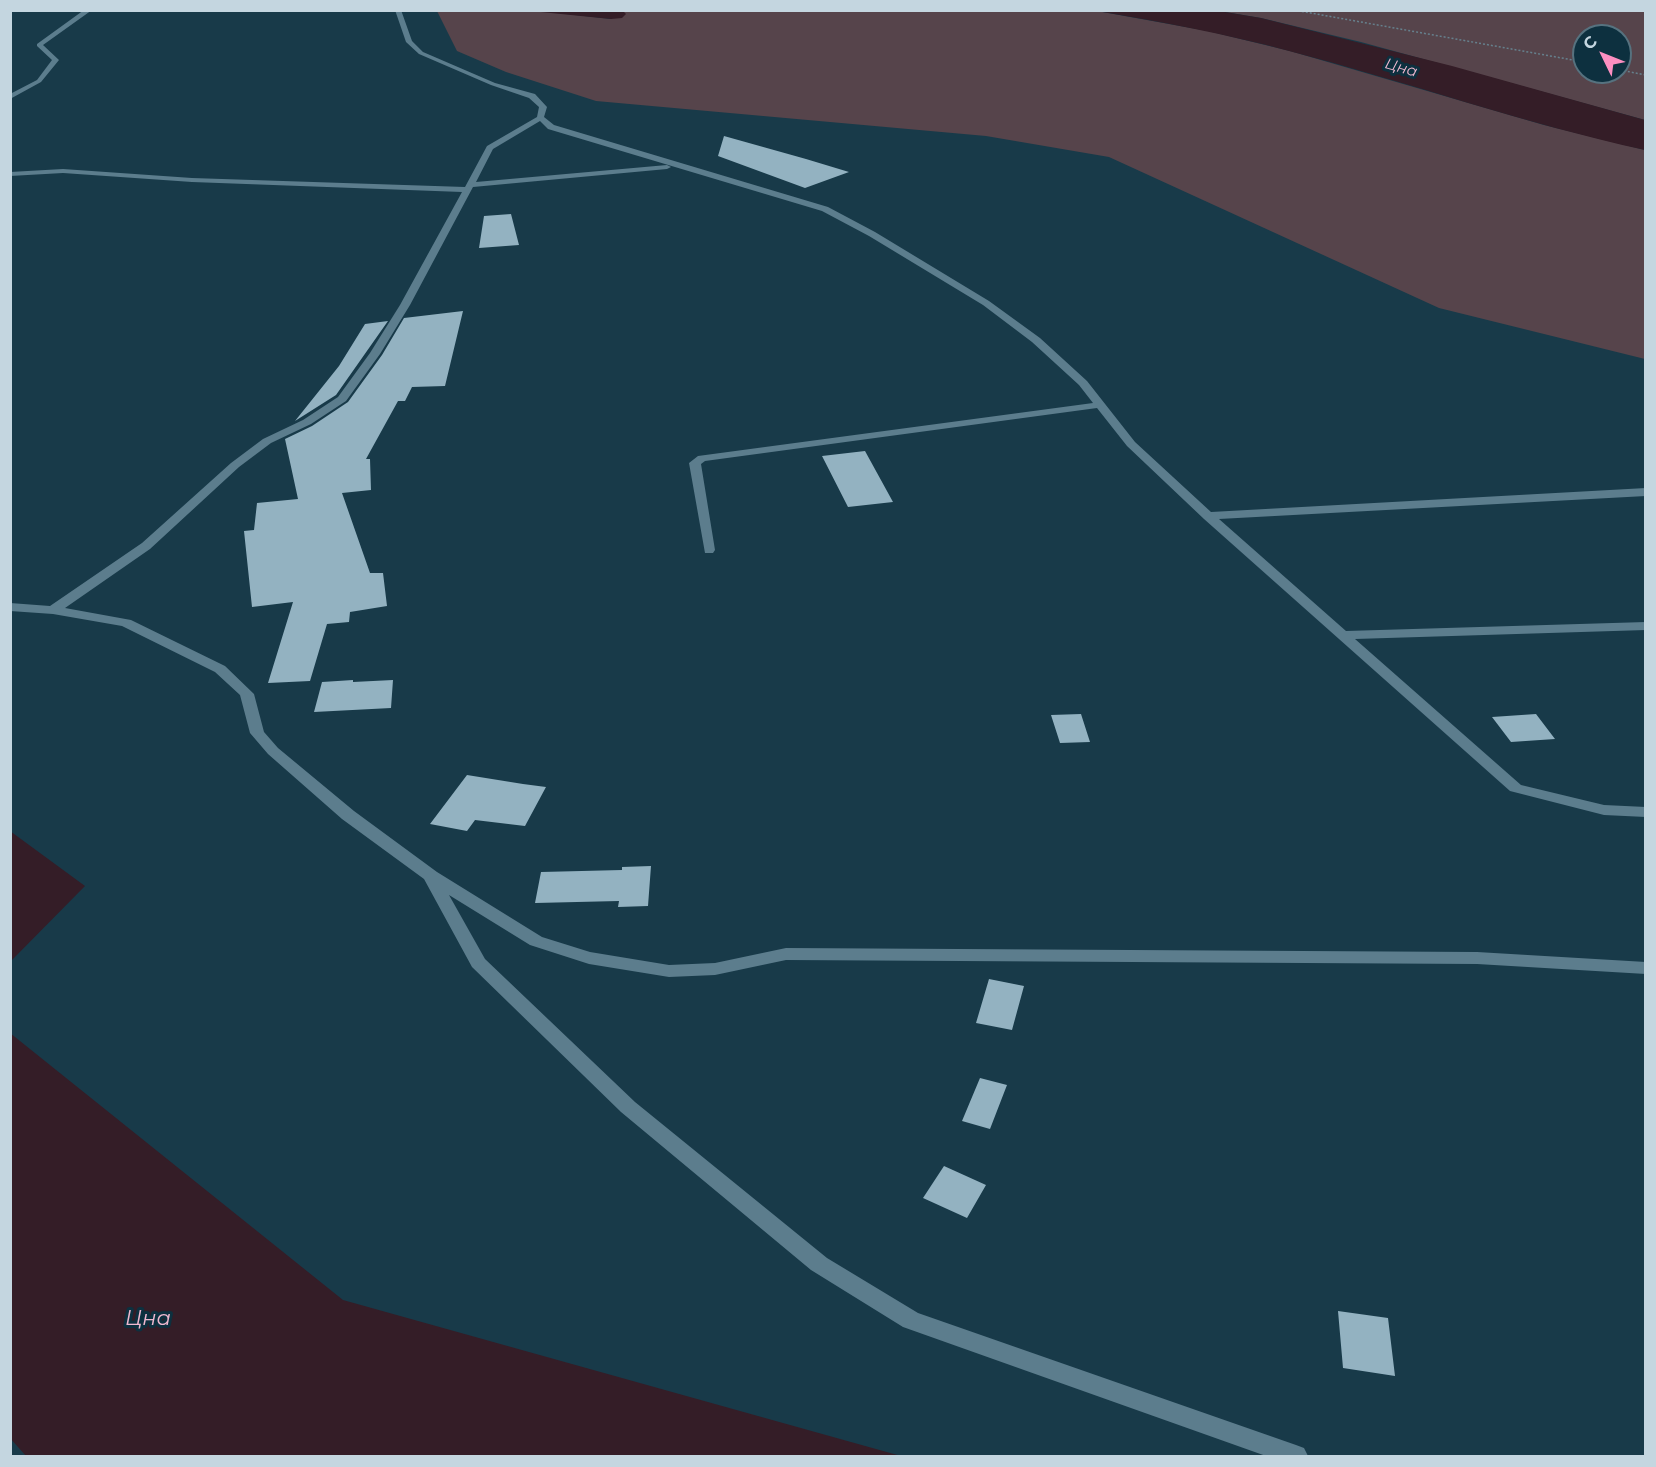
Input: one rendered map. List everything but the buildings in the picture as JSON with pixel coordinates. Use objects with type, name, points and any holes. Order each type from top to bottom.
[{"type":"street","points":[[10,97],[39,81],[56,60],[39,45],[45,38],[57,33],[88,10]]},
{"type":"street","points":[[53,609],[146,546],[235,465],[267,441],[307,422],[342,399],[375,354],[405,305],[490,148],[540,118],[543,107],[532,96],[494,84],[420,53],[409,42],[398,10]]},
{"type":"street","points":[[540,118],[550,128],[825,209],[872,234],[986,303],[1036,340],[1083,383],[1131,444],[1208,516],[1516,788],[1604,810],[1646,812]]},
{"type":"street","points":[[10,174],[63,171],[192,180],[469,188],[629,169],[682,166]]},
{"type":"street","points":[[709,550],[695,463],[702,458],[1099,405]]},
{"type":"street","points":[[1208,516],[1646,492]]},
{"type":"street","points":[[10,607],[53,609],[126,623],[220,669],[247,694],[257,733],[273,752],[348,815],[431,876],[536,941],[590,958],[669,971],[715,969],[786,954],[1477,958],[1646,968]]},
{"type":"street","points":[[1342,635],[1646,626]]},
{"type":"street","points":[[431,876],[478,963],[628,1107],[819,1264],[911,1320],[1296,1456]]},
{"type":"path","points":[[1294,10],[1572,60]]},
{"type":"shaded area","points":[[531,10],[611,19],[624,11],[622,10],[1097,11],[1208,31],[1290,51],[1544,125],[1645,150],[1645,359],[1439,308],[1109,157],[986,136],[596,101],[506,72],[457,51],[437,11]]},
{"type":"shaded area","points":[[1219,11],[1645,11],[1645,120],[1361,42],[1261,18]]},
{"type":"water","points":[[622,10],[626,14],[622,18],[611,19],[531,11]]},
{"type":"water","name":"Цна","points":[[1097,11],[1219,11],[1261,18],[1452,66],[1645,120],[1645,150],[1555,128],[1265,45]]},
{"type":"water","points":[[10,831],[85,886],[11,961],[10,961]]},
{"type":"water","name":"Цна","points":[[10,1033],[343,1300],[901,1456],[26,1456],[10,1438]]}]
